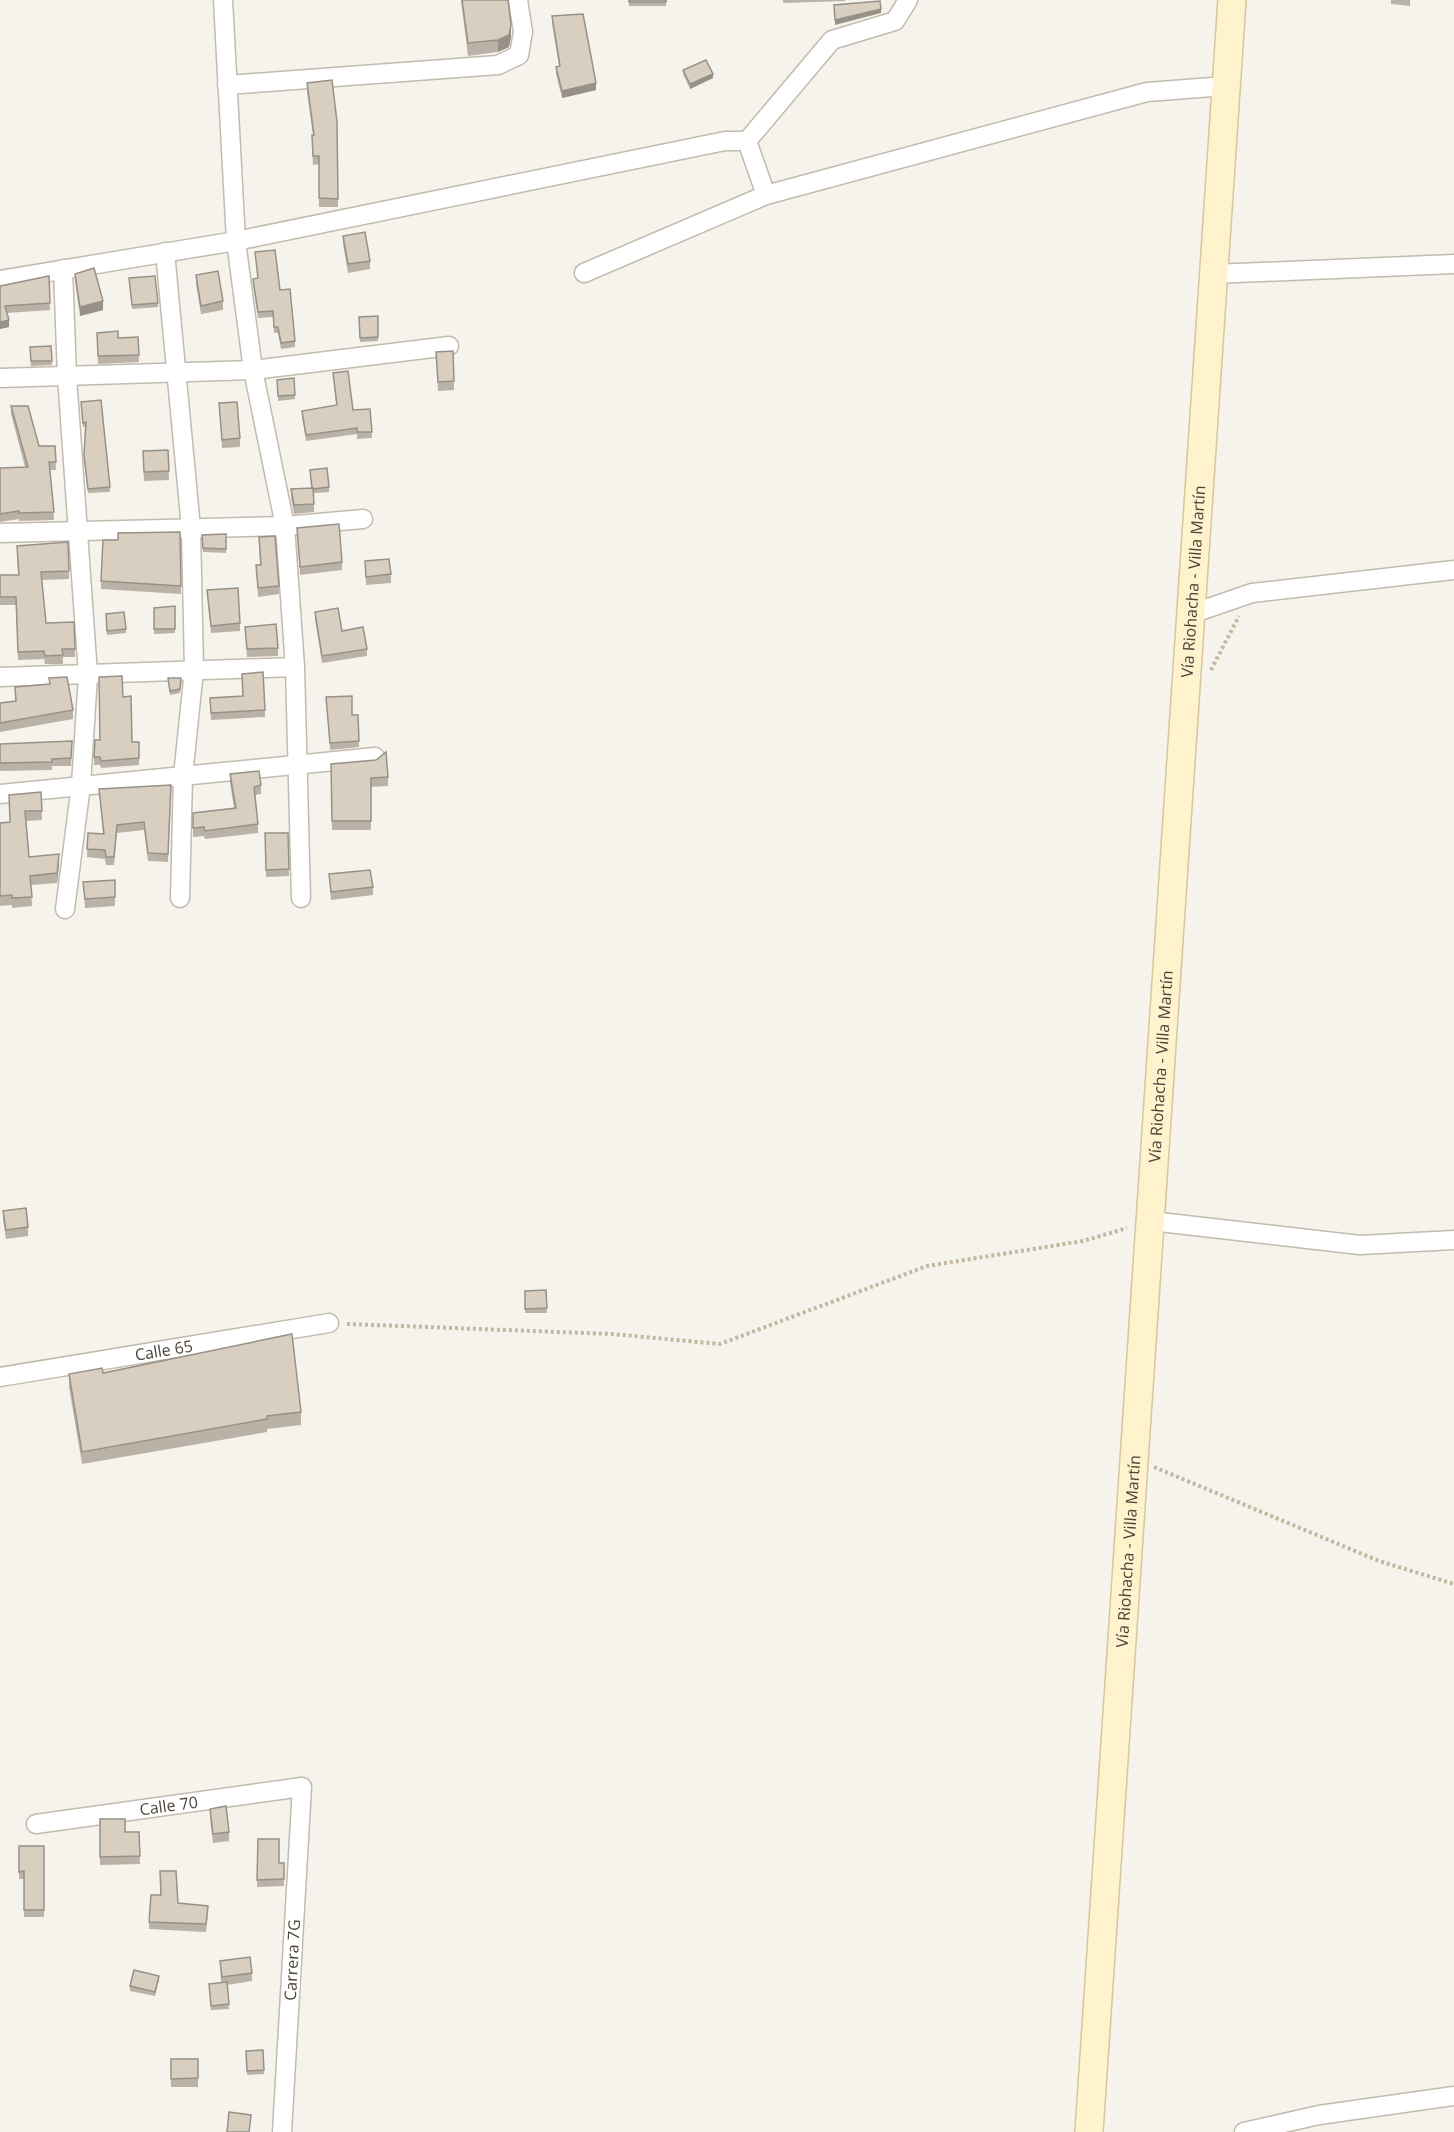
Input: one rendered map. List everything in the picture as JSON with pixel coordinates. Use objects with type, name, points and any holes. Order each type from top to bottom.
[{"type":"main road","name":"Vía Riohacha - Villa Martín","points":[[1089,2132],[1232,0]]},
{"type":"street","points":[[223,0],[236,241],[253,370],[285,526],[295,667],[301,898]]},
{"type":"street","points":[[227,85],[498,65],[519,55],[523,32],[518,0]]},
{"type":"street","points":[[0,279],[236,241],[725,141],[747,141],[832,40],[894,21],[908,0]]},
{"type":"street","points":[[584,273],[766,195],[1147,92],[1226,86]]},
{"type":"street","points":[[747,141],[766,195]]},
{"type":"street","points":[[165,252],[191,528],[194,670],[183,776],[180,898]]},
{"type":"street","points":[[1214,274],[1454,264]]},
{"type":"street","points":[[63,269],[67,376],[88,675],[81,785],[65,909]]},
{"type":"street","points":[[0,378],[253,370],[449,346]]},
{"type":"street","points":[[0,533],[285,526],[363,519]]},
{"type":"street","points":[[1191,614],[1252,593],[1454,570]]},
{"type":"street","points":[[0,677],[295,667]]},
{"type":"street","points":[[0,794],[375,757]]},
{"type":"street","points":[[1151,1221],[1360,1245],[1454,1240]]},
{"type":"street","name":"Calle 65","points":[[0,1377],[329,1323]]},
{"type":"street","name":"Calle 70","points":[[36,1824],[302,1787]]},
{"type":"street","name":"Carrera 7G","points":[[282,2132],[302,1787]]},
{"type":"street","points":[[1244,2132],[1319,2115],[1454,2096]]},
{"type":"path","points":[[1210,672],[1252,593]]},
{"type":"path","points":[[329,1323],[612,1334],[720,1344],[927,1266],[1083,1241],[1151,1221]]},
{"type":"path","points":[[1134,1459],[1379,1561],[1454,1584]]},
{"type":"building","points":[[462,0],[508,0],[511,24],[509,35],[498,40],[468,43]]},
{"type":"building","points":[[629,0],[666,0],[666,2],[629,2]]},
{"type":"building","points":[[880,1],[881,9],[835,20],[834,5]]},
{"type":"building","points":[[583,14],[596,83],[562,91],[556,67],[560,66],[552,16]]},
{"type":"building","points":[[706,60],[713,74],[690,84],[683,70]]},
{"type":"building","points":[[332,80],[337,122],[338,199],[319,198],[319,156],[313,156],[312,135],[314,135],[307,83]]},
{"type":"building","points":[[365,232],[370,261],[348,264],[343,236]]},
{"type":"building","points":[[275,250],[280,290],[290,289],[295,341],[281,343],[278,327],[274,327],[273,311],[258,312],[253,279],[258,278],[255,252]]},
{"type":"building","points":[[94,268],[103,301],[80,307],[75,274]]},
{"type":"building","points":[[218,271],[223,301],[201,306],[196,275]]},
{"type":"building","points":[[49,276],[50,303],[5,306],[9,320],[0,322],[0,286]]},
{"type":"building","points":[[155,276],[158,303],[132,305],[129,278]]},
{"type":"building","points":[[378,316],[378,337],[360,338],[359,317]]},
{"type":"building","points":[[118,331],[118,338],[138,337],[139,355],[98,356],[97,333]]},
{"type":"building","points":[[51,346],[52,361],[31,361],[30,347]]},
{"type":"building","points":[[453,351],[454,381],[438,382],[436,352]]},
{"type":"building","points":[[348,371],[353,410],[370,409],[372,432],[357,432],[357,428],[306,435],[302,411],[337,405],[333,373]]},
{"type":"building","points":[[294,378],[295,395],[278,396],[277,380]]},
{"type":"building","points":[[101,400],[110,487],[88,489],[84,455],[86,422],[83,423],[81,402]]},
{"type":"building","points":[[237,402],[240,438],[222,440],[219,403]]},
{"type":"building","points":[[11,406],[28,406],[39,446],[55,446],[56,462],[49,462],[54,512],[19,513],[19,511],[0,514],[0,468],[28,467]]},
{"type":"building","points":[[168,450],[169,471],[144,472],[143,451]]},
{"type":"building","points":[[327,468],[329,487],[313,489],[310,470]]},
{"type":"building","points":[[313,488],[314,504],[294,505],[291,489]]},
{"type":"building","points":[[339,524],[342,562],[300,567],[297,528]]},
{"type":"building","points":[[180,532],[181,586],[101,581],[103,540],[118,540],[118,533]]},
{"type":"building","points":[[226,534],[226,549],[203,548],[202,535]]},
{"type":"building","points":[[275,536],[279,586],[258,588],[256,565],[261,565],[259,537]]},
{"type":"building","points":[[68,542],[69,571],[41,572],[46,623],[74,622],[75,649],[62,649],[63,655],[45,656],[44,651],[18,652],[16,597],[0,597],[0,575],[19,575],[17,546]]},
{"type":"building","points":[[389,559],[391,574],[366,577],[365,561]]},
{"type":"building","points":[[238,588],[240,623],[211,626],[207,590]]},
{"type":"building","points":[[175,606],[175,629],[154,629],[154,608]]},
{"type":"building","points":[[338,608],[342,631],[363,627],[367,649],[322,656],[315,612]]},
{"type":"building","points":[[124,612],[126,629],[107,631],[106,614]]},
{"type":"building","points":[[276,624],[278,648],[247,649],[245,627]]},
{"type":"building","points":[[263,672],[265,710],[211,713],[210,698],[243,696],[242,674]]},
{"type":"building","points":[[122,676],[123,697],[131,696],[132,742],[139,742],[139,758],[101,761],[100,757],[94,757],[95,740],[100,740],[99,677]]},
{"type":"building","points":[[67,677],[73,710],[0,723],[0,703],[16,701],[15,687],[50,684],[49,678]]},
{"type":"building","points":[[168,678],[181,678],[180,689],[170,691]]},
{"type":"building","points":[[352,696],[352,715],[358,715],[359,741],[330,743],[326,697]]},
{"type":"building","points":[[72,741],[71,758],[52,759],[52,762],[0,763],[0,744]]},
{"type":"building","points":[[386,752],[388,777],[371,778],[371,821],[332,821],[331,764],[376,760]]},
{"type":"building","points":[[259,771],[261,785],[254,787],[258,824],[205,831],[204,827],[193,828],[193,813],[236,808],[230,774]]},
{"type":"building","points":[[171,785],[168,854],[148,853],[144,822],[117,825],[114,857],[106,857],[105,850],[87,849],[88,833],[104,834],[99,789]]},
{"type":"building","points":[[41,792],[42,811],[25,811],[29,857],[59,854],[57,873],[30,876],[32,897],[0,896],[0,823],[10,822],[9,795]]},
{"type":"building","points":[[265,833],[288,833],[289,869],[266,870]]},
{"type":"building","points":[[370,870],[373,887],[331,892],[329,874]]},
{"type":"building","points":[[115,880],[115,897],[85,899],[83,882]]},
{"type":"building","points":[[26,1208],[28,1227],[6,1230],[3,1211]]},
{"type":"building","points":[[546,1290],[547,1308],[525,1309],[525,1291]]},
{"type":"building","points":[[292,1334],[301,1412],[267,1416],[267,1419],[82,1452],[69,1374],[102,1368],[103,1373]]},
{"type":"building","points":[[226,1806],[229,1832],[213,1834],[210,1809]]},
{"type":"building","points":[[100,1819],[125,1819],[125,1832],[139,1832],[140,1856],[100,1857]]},
{"type":"building","points":[[258,1839],[279,1839],[279,1863],[284,1863],[284,1879],[257,1880]]},
{"type":"building","points":[[19,1846],[44,1846],[44,1910],[24,1910],[24,1871],[19,1872]]},
{"type":"building","points":[[160,1871],[176,1871],[178,1903],[208,1906],[206,1924],[149,1922],[151,1895],[161,1895]]},
{"type":"building","points":[[250,1957],[252,1973],[222,1977],[220,1961]]},
{"type":"building","points":[[134,1970],[159,1976],[155,1992],[130,1986]]},
{"type":"building","points":[[227,1982],[229,2004],[211,2006],[209,1984]]},
{"type":"building","points":[[263,2050],[264,2070],[247,2071],[246,2051]]},
{"type":"building","points":[[171,2059],[198,2059],[198,2078],[171,2079]]},
{"type":"building","points":[[229,2112],[251,2115],[249,2132],[227,2132]]}]
